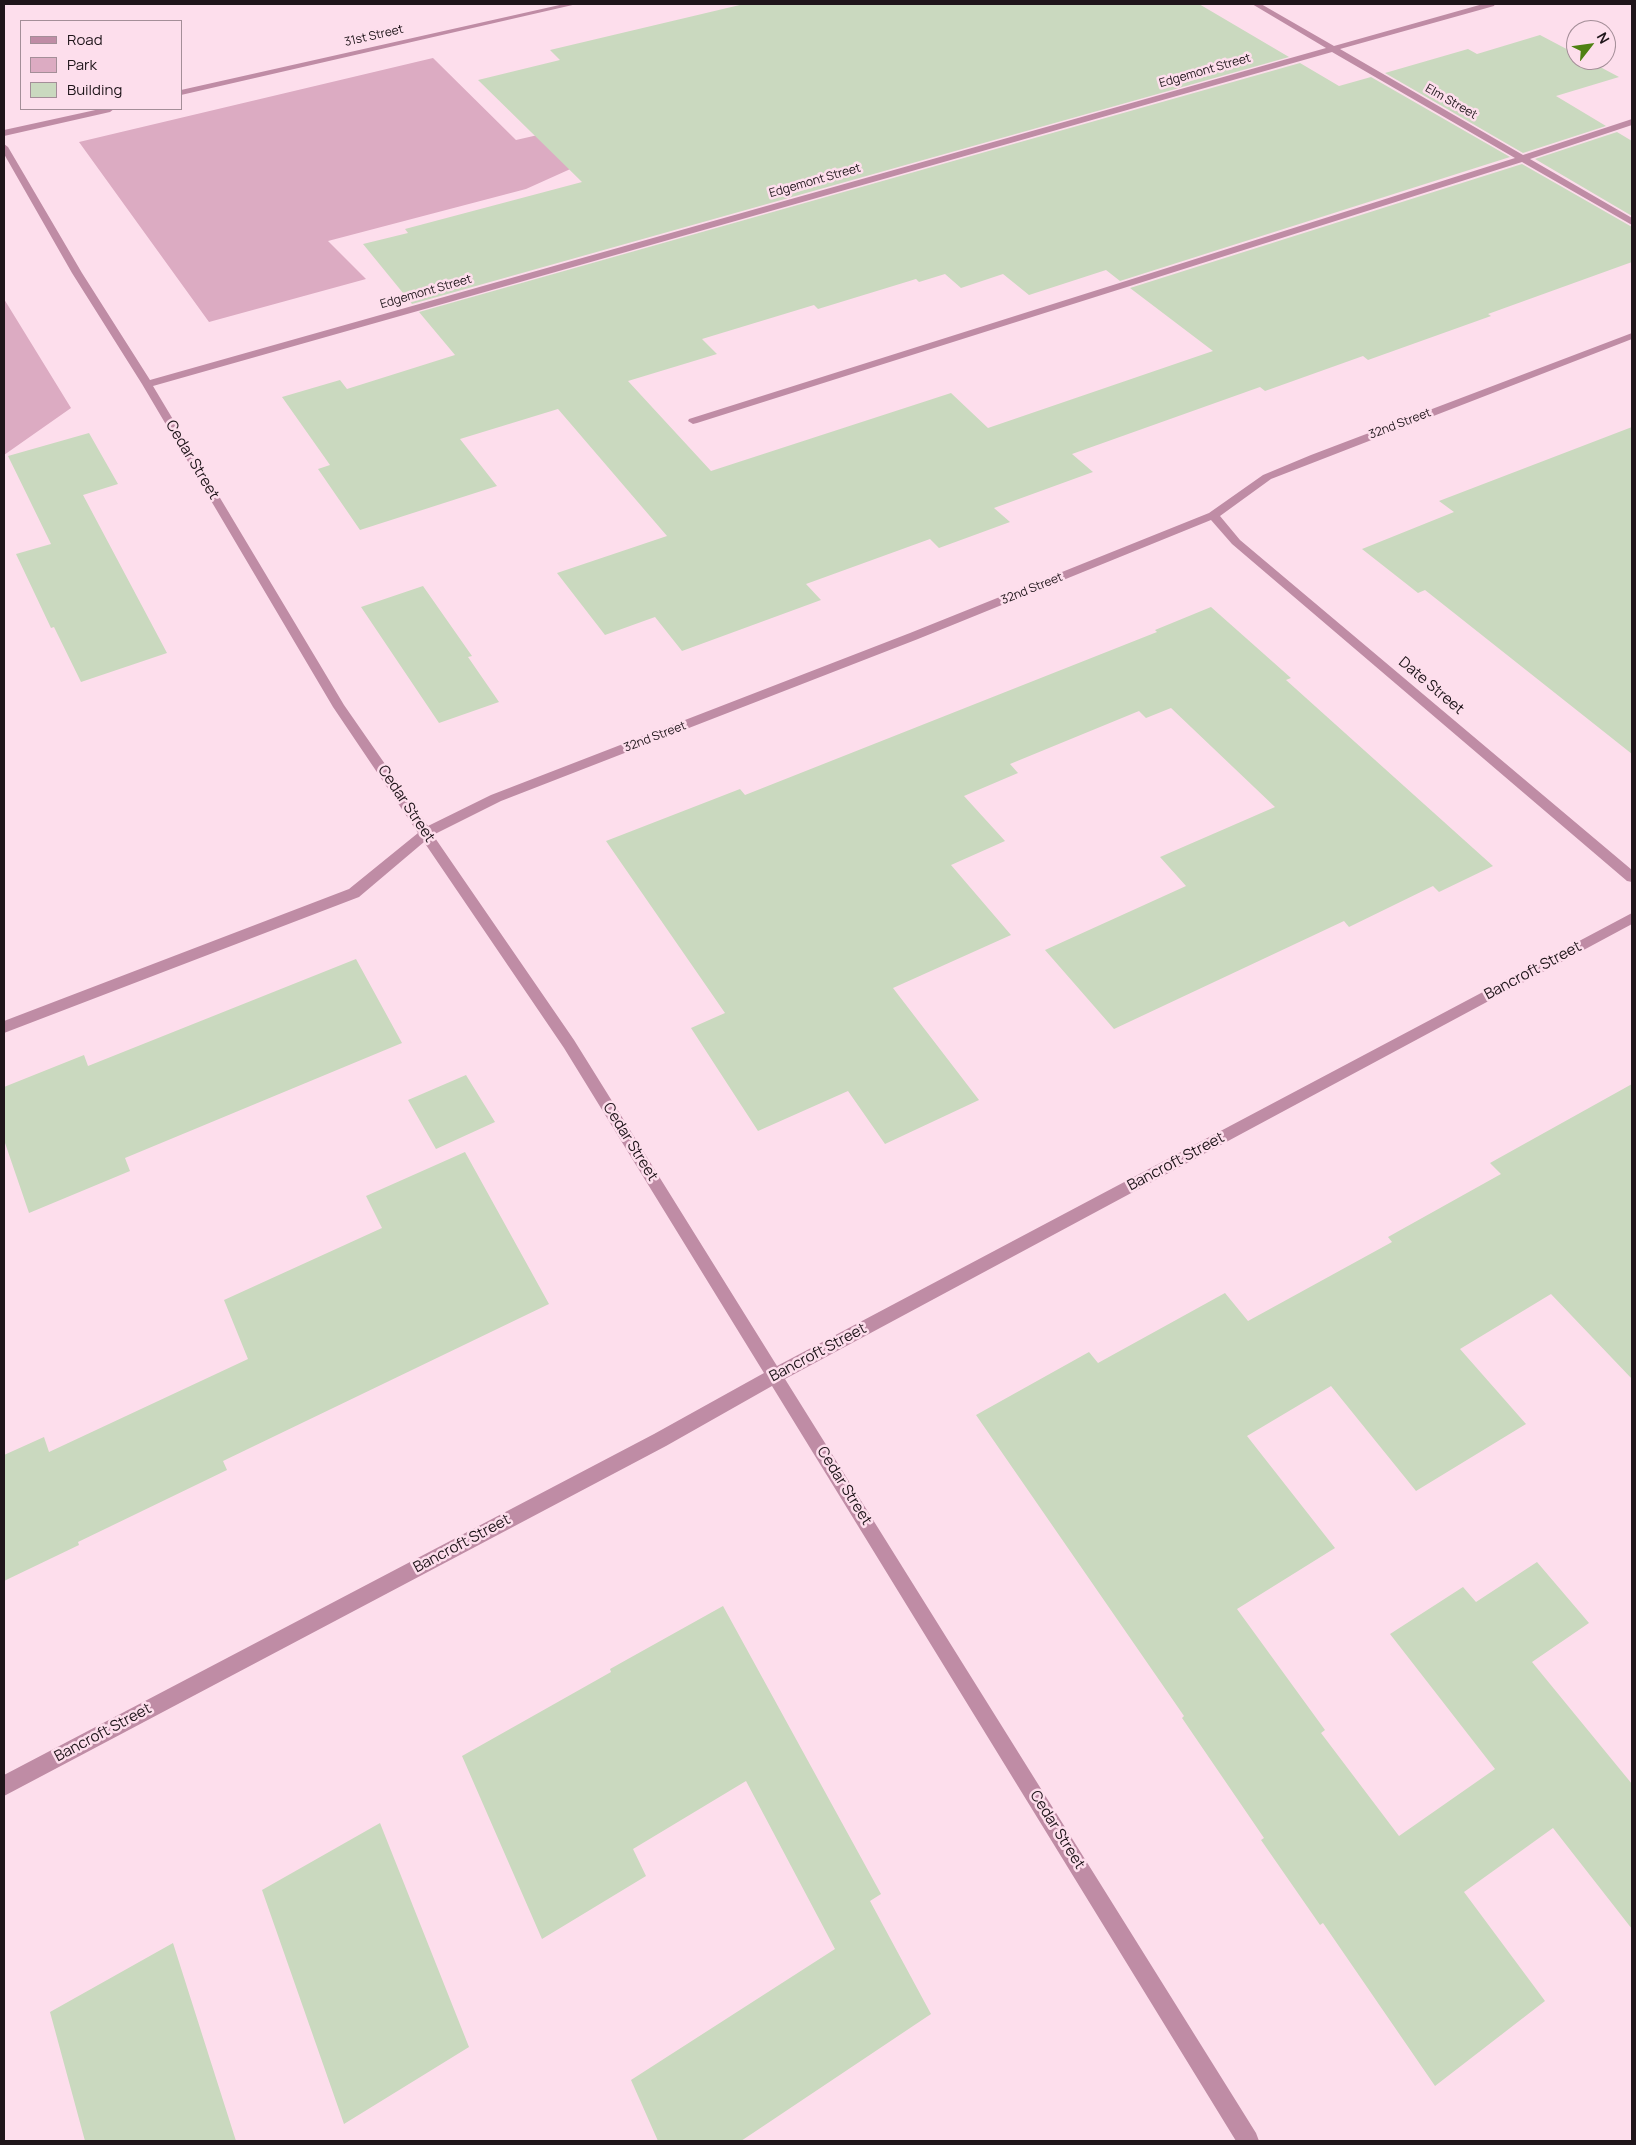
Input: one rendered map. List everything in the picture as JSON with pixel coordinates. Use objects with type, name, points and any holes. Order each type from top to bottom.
[{"type":"street","name":"31st Street","points":[[182,93],[573,4]]},
{"type":"street","name":"Elm Street","points":[[1256,4],[1632,222]]},
{"type":"street","name":"Edgemont Street","points":[[147,384],[1491,4]]},
{"type":"street","points":[[4,133],[106,110]]},
{"type":"street","points":[[693,421],[1524,158],[1632,122]]},
{"type":"street","name":"Cedar Street","points":[[4,147],[77,273],[147,384],[339,707],[569,1044],[776,1375],[1248,2141]]},
{"type":"street","name":"32nd Street","points":[[4,1027],[354,892],[426,833],[496,798],[914,636],[1213,516],[1267,477],[1632,336]]},
{"type":"street","name":"Date Street","points":[[1213,516],[1236,542],[1632,877]]},
{"type":"street","name":"Bancroft Street","points":[[4,1786],[660,1440],[776,1375],[1632,918]]},
{"type":"green space","points":[[433,58],[516,140],[757,85],[526,189],[328,241],[366,279],[209,322],[79,142]]},
{"type":"green space","points":[[4,299],[71,408],[4,455]]},
{"type":"building","points":[[744,4],[1199,4],[1289,57],[412,304],[363,244],[408,233],[405,229],[582,182],[478,80],[560,60],[550,50]]},
{"type":"building","points":[[1540,35],[1566,49],[1566,70],[1606,70],[1619,77],[1556,96],[1606,126],[1523,153],[1385,73],[1468,49],[1477,54]]},
{"type":"building","points":[[1300,63],[1339,86],[1371,77],[1510,157],[1120,281],[1106,270],[1029,295],[1003,274],[961,288],[945,274],[919,282],[916,279],[818,309],[814,305],[702,339],[717,354],[628,381],[711,471],[951,393],[988,428],[1213,351],[1130,288],[1522,164],[1632,227],[1632,262],[1488,314],[1491,316],[1368,360],[1363,356],[1265,391],[1260,387],[1072,454],[1093,472],[994,508],[1010,522],[939,548],[930,539],[806,584],[821,600],[682,651],[655,617],[605,635],[557,573],[667,536],[558,409],[460,439],[497,486],[360,530],[318,469],[330,465],[282,397],[340,380],[347,389],[455,355],[419,312]]},
{"type":"building","points":[[1617,132],[1632,141],[1632,216],[1535,159]]},
{"type":"building","points":[[1632,427],[1632,754],[1425,590],[1418,593],[1362,549],[1454,512],[1439,501]]},
{"type":"building","points":[[89,433],[118,484],[83,495],[167,653],[81,682],[54,627],[51,628],[16,554],[51,544],[8,456]]},
{"type":"building","points":[[423,586],[472,656],[468,657],[499,702],[439,723],[361,607]]},
{"type":"building","points":[[1211,607],[1291,678],[1286,680],[1493,866],[1439,892],[1433,886],[1349,927],[1344,921],[1114,1029],[1045,950],[1186,886],[1160,857],[1275,807],[1171,708],[1146,718],[1139,711],[1010,764],[1018,773],[964,796],[1005,841],[951,865],[1011,935],[893,988],[979,1100],[885,1144],[848,1091],[758,1131],[691,1028],[725,1013],[606,841],[740,789],[745,795],[1157,632],[1155,630]]},
{"type":"building","points":[[356,959],[402,1043],[125,1158],[130,1171],[29,1213],[4,1140],[4,1087],[84,1055],[88,1066]]},
{"type":"building","points":[[466,1075],[495,1122],[436,1149],[408,1100]]},
{"type":"building","points":[[1632,1084],[1632,1379],[1551,1294],[1460,1349],[1526,1424],[1416,1491],[1331,1386],[1247,1436],[1335,1548],[1237,1609],[1325,1730],[1321,1733],[1399,1836],[1495,1769],[1390,1634],[1463,1587],[1476,1602],[1537,1562],[1589,1623],[1532,1662],[1632,1784],[1632,1929],[1553,1828],[1464,1892],[1545,2001],[1435,2086],[1323,1923],[1320,1925],[1261,1840],[1264,1838],[1182,1718],[1184,1716],[976,1415],[1089,1352],[1098,1363],[1225,1293],[1248,1321],[1392,1242],[1388,1237],[1501,1174],[1490,1163]]},
{"type":"building","points":[[465,1152],[549,1304],[223,1461],[227,1470],[78,1542],[79,1545],[4,1581],[4,1455],[44,1437],[49,1452],[248,1359],[224,1300],[382,1228],[366,1196]]},
{"type":"building","points":[[723,1606],[881,1894],[870,1901],[931,2014],[741,2141],[658,2141],[631,2080],[835,1949],[746,1781],[633,1849],[646,1876],[542,1939],[462,1756],[611,1672],[610,1669]]},
{"type":"building","points":[[380,1823],[469,2047],[344,2124],[262,1890]]},
{"type":"building","points":[[173,1943],[236,2141],[85,2141],[50,2012]]}]
